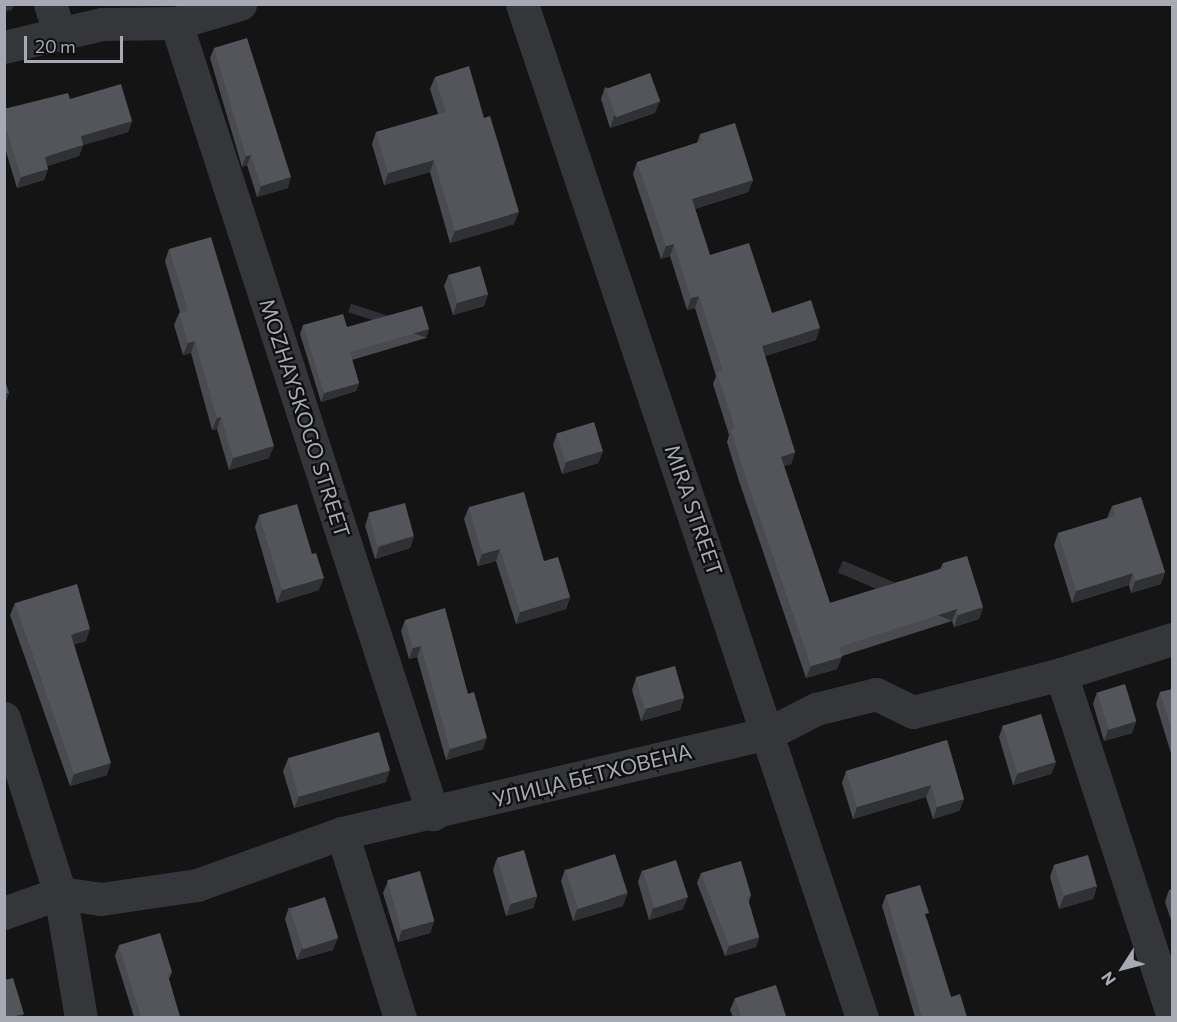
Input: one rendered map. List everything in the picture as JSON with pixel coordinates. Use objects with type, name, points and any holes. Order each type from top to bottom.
[{"type":"street","points":[[4,48],[55,19],[102,24],[176,23],[240,4]]},
{"type":"street","name":"MIRA STREET","points":[[522,4],[769,733],[862,1017]]},
{"type":"street","name":"MOZHAYSKOGO STREET","points":[[176,23],[433,814]]},
{"type":"street","name":"УЛИЦА БЕТХОВЕНА","points":[[4,912],[60,893],[101,898],[197,885],[342,833],[433,814],[769,733],[816,709],[876,694],[913,712],[1061,674],[1173,639]]},
{"type":"street","points":[[1061,674],[1173,1014]]},
{"type":"street","points":[[4,718],[60,893],[81,1017]]},
{"type":"street","points":[[342,833],[400,1017]]},
{"type":"building","points":[[247,38],[291,177],[261,186],[251,155],[246,156],[214,48]]},
{"type":"building","points":[[469,66],[484,118],[490,116],[519,212],[455,231],[434,160],[388,173],[376,132],[446,112],[435,77]]},
{"type":"building","points":[[650,73],[660,101],[616,117],[606,89]]},
{"type":"building","points":[[121,84],[132,121],[81,136],[83,145],[45,157],[48,169],[21,177],[4,121],[4,109],[68,93],[70,99]]},
{"type":"building","points":[[735,123],[753,180],[692,199],[710,255],[749,243],[772,313],[811,300],[820,328],[762,346],[795,452],[781,457],[830,603],[944,568],[943,563],[967,556],[983,607],[958,615],[957,609],[839,647],[842,657],[811,666],[731,430],[735,428],[717,372],[723,371],[699,296],[691,298],[674,244],[666,246],[637,162],[702,141],[700,134]]},
{"type":"building","points":[[211,237],[274,446],[233,458],[221,417],[217,418],[195,341],[188,343],[179,313],[188,311],[169,249]]},
{"type":"building","points":[[480,266],[488,294],[457,303],[449,275]]},
{"type":"building","points":[[422,306],[429,329],[350,352],[359,383],[324,393],[303,325],[343,314],[347,327]]},
{"type":"building","points":[[4,377],[9,393],[4,394]]},
{"type":"building","points":[[594,422],[603,451],[565,462],[557,433]]},
{"type":"building","points":[[524,492],[544,561],[558,557],[570,597],[520,612],[500,549],[482,554],[469,507]]},
{"type":"building","points":[[1141,497],[1165,572],[1135,581],[1133,573],[1076,591],[1058,533],[1115,516],[1112,506]]},
{"type":"building","points":[[405,503],[414,536],[377,546],[368,513]]},
{"type":"building","points":[[297,504],[312,554],[316,553],[324,578],[282,590],[259,515]]},
{"type":"building","points":[[77,584],[90,629],[71,635],[111,763],[74,774],[15,603]]},
{"type":"building","points":[[445,608],[468,694],[474,692],[487,738],[450,749],[421,646],[413,648],[405,620]]},
{"type":"building","points":[[675,666],[684,698],[645,709],[636,677]]},
{"type":"building","points":[[1125,684],[1136,721],[1109,730],[1097,692]]},
{"type":"building","points":[[1173,689],[1173,734],[1160,692]]},
{"type":"building","points":[[1041,714],[1056,762],[1017,774],[1003,726]]},
{"type":"building","points":[[379,732],[390,770],[299,797],[288,758]]},
{"type":"building","points":[[947,740],[964,799],[937,807],[931,785],[857,807],[846,771]]},
{"type":"building","points":[[524,850],[537,896],[510,904],[497,858]]},
{"type":"building","points":[[615,854],[628,893],[578,909],[566,870]]},
{"type":"building","points":[[1088,855],[1097,886],[1063,895],[1054,865]]},
{"type":"building","points":[[676,860],[688,897],[655,908],[643,871]]},
{"type":"building","points":[[741,861],[751,895],[747,897],[759,937],[729,946],[701,873]]},
{"type":"building","points":[[420,871],[434,921],[402,930],[387,880]]},
{"type":"building","points":[[920,885],[929,913],[925,914],[951,997],[960,994],[967,1017],[922,1017],[886,895]]},
{"type":"building","points":[[325,897],[338,938],[303,949],[290,908]]},
{"type":"building","points":[[160,933],[172,972],[167,973],[180,1017],[141,1017],[119,945]]},
{"type":"building","points":[[13,978],[24,1014],[4,1017],[4,980]]},
{"type":"building","points":[[776,985],[786,1016],[741,1017],[735,998]]}]
